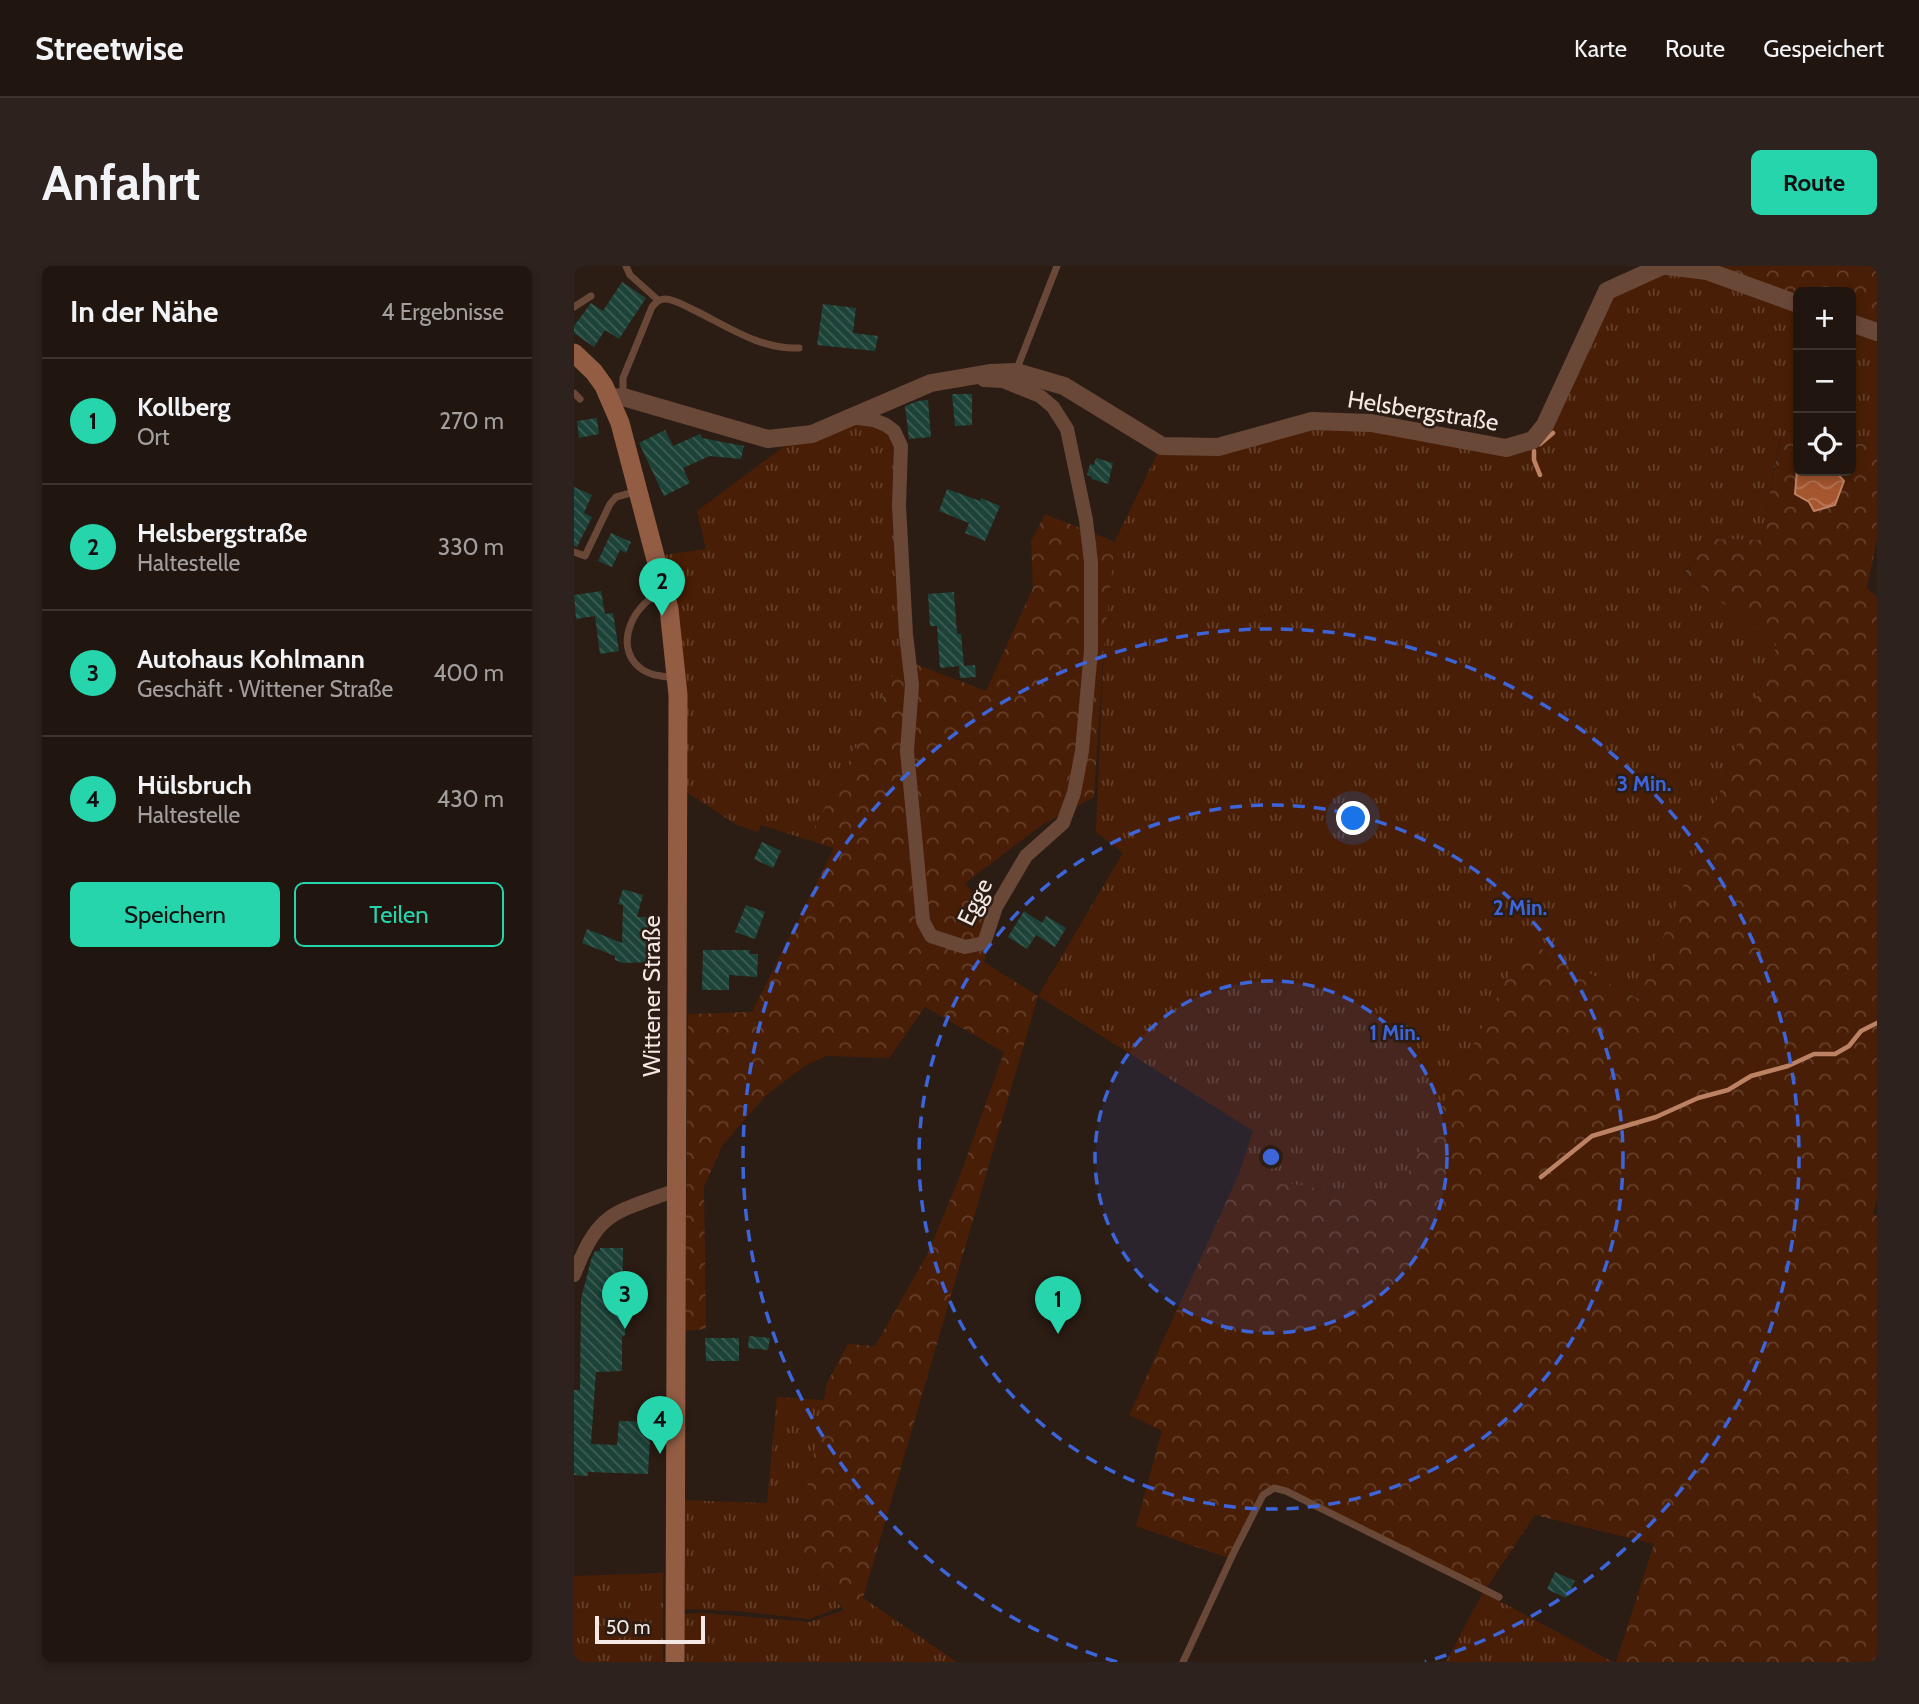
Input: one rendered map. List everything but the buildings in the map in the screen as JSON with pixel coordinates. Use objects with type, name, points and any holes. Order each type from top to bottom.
[{"type":"main road","name":"Wittener Straße","points":[[574,353],[617,397],[665,592],[676,678],[675,1662]]},
{"type":"street","name":"Helsbergstraße","points":[[617,397],[768,439],[812,434],[931,383],[1016,372],[1064,386],[1162,446],[1218,447],[1312,421],[1371,423],[1506,448],[1533,440],[1545,425],[1607,291],[1665,266],[1707,271],[1793,302]]},
{"type":"street","points":[[1856,325],[1877,332]]},
{"type":"street","name":"Egge","points":[[849,417],[874,420],[886,425],[894,431],[901,446],[900,519],[906,635],[912,685],[908,751],[923,921],[931,936],[965,947],[984,943],[996,907],[1012,877],[1026,856],[1063,823],[1074,793],[1082,751],[1091,650],[1091,562],[1071,440],[1062,417],[1054,407],[1028,390],[1003,381],[955,378]]},
{"type":"street","points":[[574,1275],[589,1240],[607,1218],[621,1209],[668,1193],[676,1193]]},
{"type":"lane","points":[[626,266],[630,275],[658,300]]},
{"type":"lane","points":[[1016,372],[1057,266]]},
{"type":"lane","points":[[574,307],[591,296]]},
{"type":"lane","points":[[617,397],[652,307],[658,300],[667,298],[685,305],[746,336],[780,349],[799,348]]},
{"type":"lane","points":[[574,552],[585,556],[616,498],[639,491]]},
{"type":"lane","points":[[665,592],[654,595],[639,608],[629,626],[627,645],[631,659],[640,668],[654,675],[676,678]]},
{"type":"lane","points":[[1183,1662],[1263,1495],[1275,1488],[1286,1491],[1499,1597]]},
{"type":"green space","points":[[1688,266],[1877,266],[1877,329],[1856,322],[1856,287],[1793,287],[1793,299]]},
{"type":"green space","points":[[1664,269],[1706,274],[1793,306],[1793,439],[1780,438],[1761,540],[1713,539],[1683,573],[1777,644],[1640,999],[1526,942],[1393,1203],[1239,1174],[1253,1131],[1038,996],[1123,853],[1096,832],[1104,643],[1115,541],[1159,450],[1309,427],[1369,428],[1529,448],[1610,294]]},
{"type":"green space","points":[[1856,329],[1877,337],[1877,445],[1856,443]]},
{"type":"green space","points":[[853,422],[887,430],[896,445],[898,621],[902,659],[808,840],[761,825],[758,832],[737,825],[685,791],[664,555],[706,549],[697,511],[790,442]]},
{"type":"green space","points":[[1781,436],[1793,437],[1793,476],[1856,476],[1856,443],[1877,445],[1877,539],[1867,588],[1877,597],[1877,1199],[1873,1214],[1877,1215],[1877,1662],[1616,1662],[1654,1544],[1535,1515],[1487,1587],[1282,1487],[1263,1493],[1228,1558],[1136,1526],[1162,1431],[1129,1415],[1239,1174],[1393,1203],[1526,941],[1639,999],[1777,645],[1684,573],[1712,539],[1761,540]]},
{"type":"green space","points":[[1045,514],[1115,542],[1104,643],[1094,797],[1042,825],[965,883],[994,918],[984,962],[1038,996],[863,1598],[844,1610],[796,1547],[827,1383],[848,1344],[875,1346],[927,1255],[960,1176],[1004,1052],[925,1007],[889,1058],[827,1056],[806,1065],[765,1096],[722,1146],[704,1187],[706,1329],[685,1331],[688,1014],[752,1012],[834,848],[808,840],[902,659],[986,691],[1033,588],[1031,541]]},
{"type":"green space","points":[[777,1397],[824,1400],[796,1547],[841,1607],[809,1619],[738,1611],[683,1609],[682,1500],[767,1503]]},
{"type":"green space","points":[[663,1573],[663,1662],[574,1662],[574,1576]]},
{"type":"green space","points":[[1483,1592],[1613,1662],[1446,1662]]},
{"type":"green space","points":[[863,1598],[957,1662],[685,1662],[683,1614],[703,1613],[809,1622],[844,1610]]},
{"type":"water","points":[[1796,476],[1840,476],[1844,481],[1835,505],[1814,511],[1809,502],[1795,494]]},
{"type":"waterway","points":[[1540,444],[1553,433]]},
{"type":"waterway","points":[[1534,451],[1534,460],[1540,475]]},
{"type":"waterway","points":[[1541,1177],[1592,1136],[1656,1117],[1698,1098],[1728,1090],[1751,1076],[1788,1066],[1814,1054],[1835,1054],[1849,1046],[1861,1031],[1877,1023]]},
{"type":"place","name":"Helsbergstraße","points":[[662,616]]},
{"type":"place","name":"Autohaus Kohlmann","points":[[625,1329]]},
{"type":"place","name":"Kollberg","points":[[1058,1334]]},
{"type":"place","name":"Hülsbruch","points":[[660,1454]]}]
